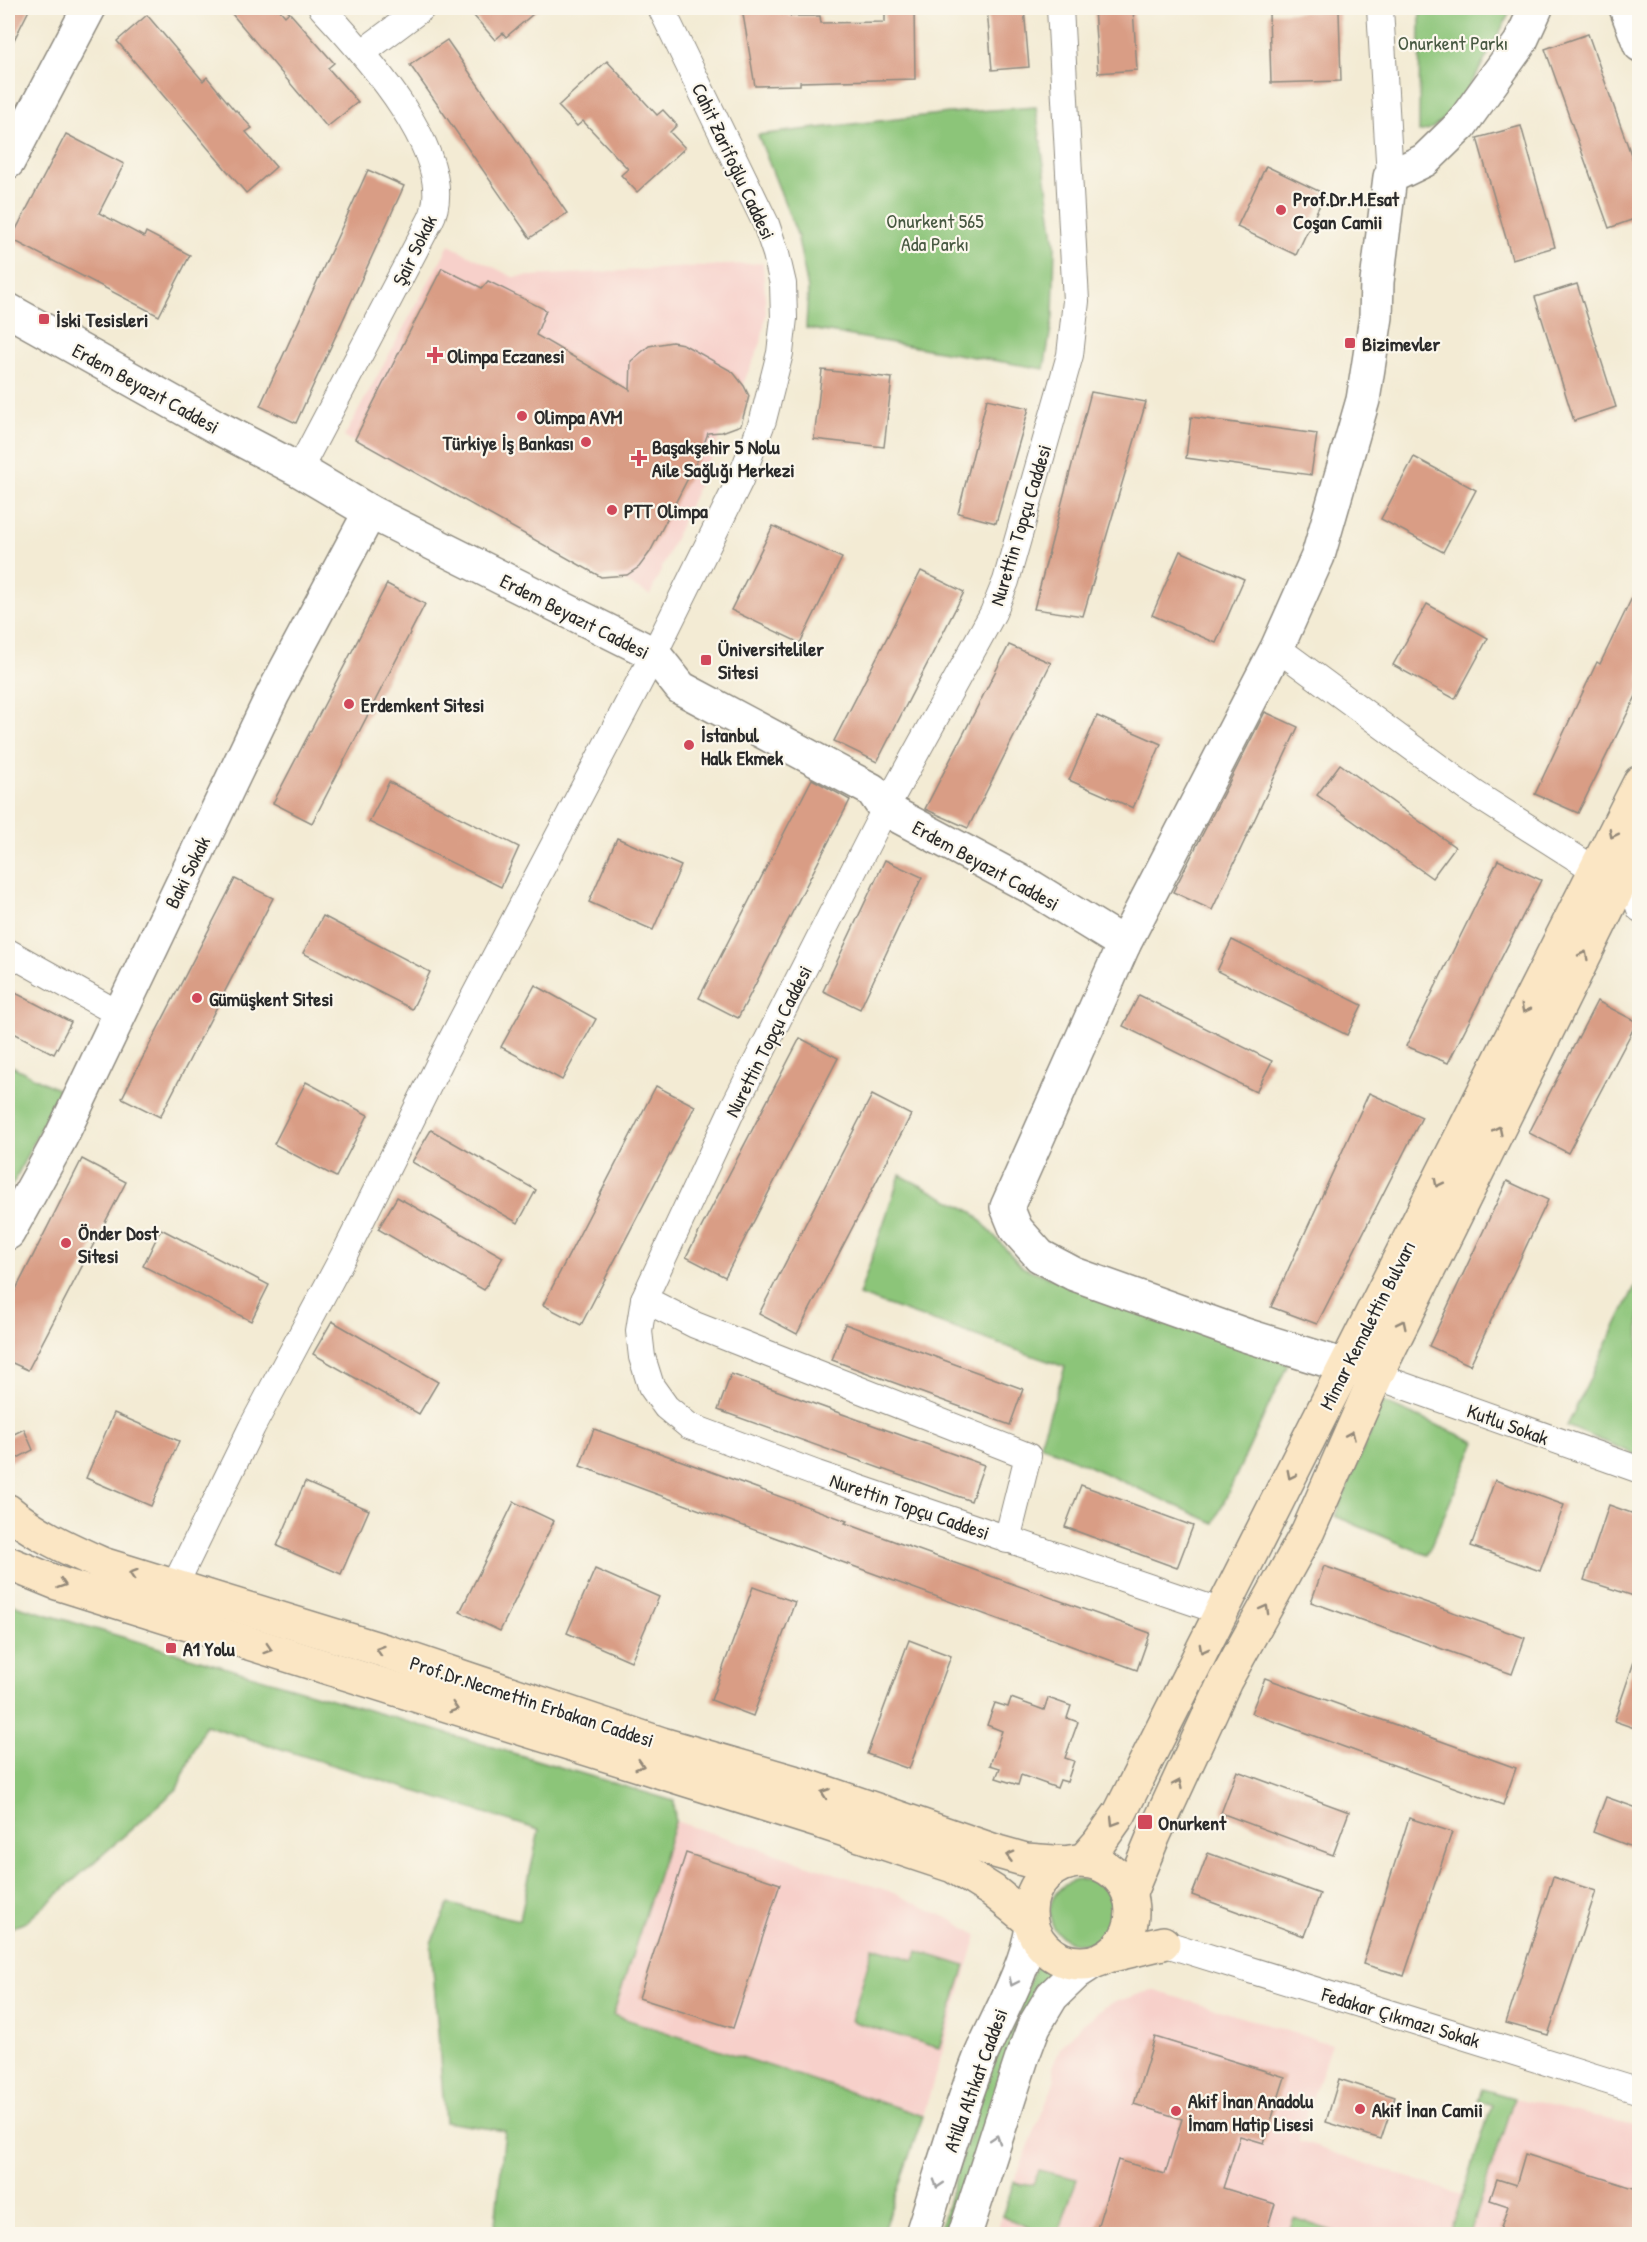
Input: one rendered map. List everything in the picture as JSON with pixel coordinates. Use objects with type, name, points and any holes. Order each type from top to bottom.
[{"type":"main road","points":[[1361,1371],[1620,861],[1640,782]]},
{"type":"main road","name":"Mimar Kemalettin Bulvarı","points":[[1075,1862],[1098,1844],[1120,1813],[1222,1612],[1361,1371]]},
{"type":"main road","name":"Mimar Kemalettin Bulvarı","points":[[1131,1901],[1154,1835],[1225,1681],[1308,1531],[1361,1371]]},
{"type":"main road","name":"Prof.Dr.Necmettin Erbakan Caddesi","points":[[8,1511],[20,1522],[64,1547],[102,1564],[385,1651],[662,1744],[801,1784],[998,1852],[1026,1860],[1075,1862]]},
{"type":"main road","name":"Prof.Dr.Necmettin Erbakan Caddesi","points":[[8,1563],[57,1583],[818,1821],[953,1866],[993,1891],[1031,1924]]},
{"type":"main road","points":[[1075,1862],[1099,1864],[1113,1872],[1124,1884],[1147,1928],[1163,1943],[1080,1963],[1067,1961],[1044,1948],[1031,1924],[1033,1895],[1041,1881],[1053,1869],[1075,1862]]},
{"type":"main road","points":[[1101,1959],[1121,1945],[1129,1931],[1131,1901]]},
{"type":"street","points":[[8,162],[89,8]]},
{"type":"street","name":"Şair Sokak","points":[[299,470],[430,222],[437,192],[434,168],[394,94],[363,52],[322,8]]},
{"type":"street","points":[[363,52],[422,8]]},
{"type":"street","name":"Cahit Zarifoğlu Caddesi","points":[[174,1587],[252,1427],[345,1253],[510,926],[654,654],[740,480],[763,420],[780,353],[784,318],[783,284],[776,254],[766,224],[661,8]]},
{"type":"street","name":"Nurettin Topçu Caddesi","points":[[1060,8],[1076,301],[1070,355],[1006,581],[993,613],[885,809],[733,1108],[644,1299],[639,1331],[642,1357],[651,1386],[666,1407],[689,1426],[817,1474],[1222,1612]]},
{"type":"street","points":[[1361,1371],[1245,1335],[1074,1274],[1040,1256],[1016,1229],[1007,1207],[1124,944],[1277,648],[1318,556],[1363,400],[1376,317],[1377,282],[1390,177],[1380,8]]},
{"type":"street","points":[[1390,177],[1425,160],[1461,125],[1521,43],[1536,8]]},
{"type":"street","points":[[1626,8],[1640,45]]},
{"type":"street","name":"Erdem Beyazıt Caddesi","points":[[8,310],[215,426],[299,470],[370,512],[654,654],[681,688],[872,790],[885,809],[1033,888],[1124,944]]},
{"type":"street","name":"Baki Sokak","points":[[8,1233],[61,1137],[273,693],[370,512]]},
{"type":"street","points":[[1277,648],[1474,793],[1620,861],[1640,909]]},
{"type":"street","points":[[8,952],[119,1014]]},
{"type":"street","points":[[644,1299],[695,1325],[1028,1456],[1007,1540]]},
{"type":"street","name":"Kutlu Sokak","points":[[1361,1371],[1640,1470]]},
{"type":"street","name":"Atilla Altıkat Caddesi","points":[[922,2235],[968,2093],[997,2017],[1025,1956],[1031,1924]]},
{"type":"street","name":"Fedakar Çıkmazı Sokak","points":[[1163,1943],[1640,2091]]},
{"type":"street","name":"Atilla Altıkat Caddesi","points":[[965,2235],[1034,2026],[1052,1996],[1076,1973],[1101,1959]]},
{"type":"shaded area","name":"Olimpa AVM","points":[[449,245],[513,277],[763,263],[766,313],[761,343],[650,595],[344,437]]},
{"type":"shaded area","points":[[675,1821],[889,1891],[952,1920],[977,1935],[923,2116],[613,2015]]},
{"type":"shaded area","name":"Akif İnan Anadolu İmam Hatip Lisesi","points":[[1152,1990],[1331,2044],[1298,2141],[1480,2201],[1514,2098],[1639,2126],[1639,2234],[996,2234],[1014,2182],[1055,2081],[1052,2067],[1060,2048],[1079,2027],[1109,2004]]},
{"type":"green space","name":"Onurkent Parkı","points":[[1420,8],[1512,8],[1477,73],[1455,107],[1432,128],[1419,132]]},
{"type":"green space","name":"Onurkent 565 Ada Parkı","points":[[1036,107],[1055,245],[1053,317],[1044,369],[806,328],[808,289],[797,234],[758,135],[949,113]]},
{"type":"green space","points":[[8,1064],[59,1090],[8,1194]]},
{"type":"green space","points":[[900,1175],[973,1212],[1022,1267],[1288,1364],[1214,1523],[1040,1444],[1065,1367],[859,1295]]},
{"type":"green space","points":[[1639,1278],[1639,1456],[1567,1426]]},
{"type":"green space","points":[[1383,1402],[1476,1442],[1427,1555],[1335,1516]]},
{"type":"green space","points":[[8,1603],[674,1801],[675,1822],[613,2015],[923,2116],[882,2234],[494,2234],[505,2131],[445,2122],[431,1943],[449,1904],[520,1920],[539,1830],[205,1725],[177,1789],[26,1922],[8,1929]]},
{"type":"green space","points":[[1082,1880],[1094,1882],[1105,1889],[1112,1900],[1114,1912],[1112,1924],[1105,1935],[1094,1942],[1082,1944],[1070,1942],[1059,1935],[1052,1924],[1050,1912],[1052,1900],[1059,1889],[1070,1882]]},
{"type":"green space","points":[[873,1947],[914,1960],[917,1951],[965,1966],[939,2048],[851,2021]]},
{"type":"green space","points":[[1038,1962],[1059,1975],[956,2234],[938,2234],[985,2085]]},
{"type":"green space","points":[[1482,2089],[1514,2098],[1469,2234],[1450,2234],[1492,2105],[1478,2100]]},
{"type":"green space","points":[[1039,2170],[1077,2179],[1058,2234],[1045,2234],[1002,2216],[1014,2182],[1021,2185],[1033,2184]]},
{"type":"green space","points":[[1294,2218],[1340,2234],[1288,2234]]},
{"type":"building","points":[[8,8],[30,8],[8,52]]},
{"type":"building","points":[[227,8],[278,8],[285,16],[289,12],[334,63],[328,68],[358,102],[327,127]]},
{"type":"building","points":[[467,8],[540,8],[506,37],[503,33],[495,40]]},
{"type":"building","points":[[742,8],[788,8],[790,16],[820,16],[821,23],[885,22],[885,9],[914,8],[915,79],[800,82],[800,85],[755,86]]},
{"type":"building","points":[[987,8],[1024,8],[1029,67],[992,70]]},
{"type":"building","points":[[1094,8],[1133,8],[1137,70],[1098,73]]},
{"type":"building","points":[[1339,11],[1341,81],[1271,83],[1269,13]]},
{"type":"building","points":[[147,15],[203,81],[207,77],[252,128],[246,132],[276,167],[246,193],[117,41]]},
{"type":"building","points":[[1588,34],[1640,180],[1640,217],[1609,228],[1545,49]]},
{"type":"building","points":[[447,40],[567,213],[530,238],[410,65]]},
{"type":"building","points":[[607,61],[657,115],[663,110],[677,125],[670,132],[685,148],[637,192],[621,175],[628,169],[583,121],[577,126],[558,106]]},
{"type":"building","points":[[1521,126],[1555,247],[1512,259],[1477,138]]},
{"type":"building","points":[[66,134],[124,164],[99,213],[144,237],[146,232],[190,255],[159,316],[11,239]]},
{"type":"building","name":"Prof.Dr.M.Esat Coşan Camii","points":[[1266,166],[1325,194],[1296,255],[1237,227]]},
{"type":"building","points":[[368,170],[404,186],[296,423],[260,406]]},
{"type":"building","name":"Olimpa AVM","points":[[442,268],[482,288],[488,281],[546,310],[536,335],[630,390],[631,361],[649,346],[672,342],[683,344],[733,372],[744,386],[749,396],[741,425],[722,432],[708,433],[700,455],[650,552],[639,567],[627,575],[601,577],[355,439]]},
{"type":"building","points":[[1577,284],[1616,407],[1574,421],[1535,297]]},
{"type":"building","points":[[822,370],[892,378],[884,447],[814,439]]},
{"type":"building","points":[[1091,392],[1146,402],[1083,616],[1034,609]]},
{"type":"building","points":[[987,399],[1029,408],[996,523],[958,513]]},
{"type":"building","points":[[1191,417],[1317,434],[1311,475],[1186,458]]},
{"type":"building","points":[[1414,457],[1476,490],[1443,552],[1381,519]]},
{"type":"building","points":[[773,526],[842,558],[800,643],[731,610]]},
{"type":"building","points":[[1180,551],[1244,579],[1216,643],[1152,615]]},
{"type":"building","points":[[921,571],[964,592],[877,762],[834,741]]},
{"type":"building","points":[[1640,581],[1640,688],[1578,813],[1535,794],[1597,662],[1600,664]]},
{"type":"building","name":"Erdemkent Sitesi","points":[[387,584],[425,604],[312,823],[273,803]]},
{"type":"building","points":[[1427,604],[1488,638],[1455,699],[1393,665]]},
{"type":"building","points":[[1009,645],[1051,663],[968,828],[925,809]]},
{"type":"building","points":[[1265,712],[1298,727],[1212,910],[1173,892]]},
{"type":"building","points":[[1097,716],[1161,744],[1133,808],[1069,780]]},
{"type":"building","points":[[1340,764],[1455,847],[1432,878],[1317,795]]},
{"type":"building","points":[[812,779],[850,800],[738,1018],[699,998]]},
{"type":"building","points":[[389,782],[519,847],[501,887],[369,822]]},
{"type":"building","points":[[617,838],[681,866],[653,930],[589,902]]},
{"type":"building","points":[[885,860],[922,877],[860,1009],[823,991]]},
{"type":"building","points":[[1498,860],[1541,880],[1448,1063],[1406,1046]]},
{"type":"building","name":"Gümüşkent Sitesi","points":[[235,879],[273,898],[160,1117],[122,1098]]},
{"type":"building","points":[[323,916],[430,972],[412,1009],[303,953]]},
{"type":"building","points":[[1232,940],[1362,1005],[1347,1035],[1217,971]]},
{"type":"building","points":[[535,985],[596,1019],[562,1080],[501,1047]]},
{"type":"building","points":[[8,989],[71,1022],[54,1054],[8,1030]]},
{"type":"building","points":[[1139,995],[1272,1061],[1256,1092],[1123,1026]]},
{"type":"building","points":[[1597,1001],[1637,1022],[1568,1153],[1529,1133]]},
{"type":"building","points":[[800,1038],[838,1058],[725,1277],[686,1257]]},
{"type":"building","points":[[306,1082],[368,1115],[336,1177],[274,1144]]},
{"type":"building","points":[[656,1086],[695,1106],[581,1325],[543,1305]]},
{"type":"building","points":[[1369,1093],[1422,1117],[1317,1324],[1271,1307]]},
{"type":"building","points":[[872,1095],[911,1115],[797,1334],[759,1314]]},
{"type":"building","points":[[431,1130],[536,1190],[518,1223],[412,1162]]},
{"type":"building","name":"Önder Dost Sitesi","points":[[82,1159],[126,1182],[28,1370],[8,1361],[8,1305]]},
{"type":"building","points":[[1507,1181],[1548,1200],[1470,1365],[1429,1346]]},
{"type":"building","points":[[397,1197],[503,1257],[484,1290],[378,1229]]},
{"type":"building","points":[[161,1229],[269,1285],[251,1321],[143,1266]]},
{"type":"building","points":[[332,1321],[438,1382],[419,1414],[313,1354]]},
{"type":"building","points":[[845,1324],[1023,1389],[1010,1425],[832,1360]]},
{"type":"building","points":[[731,1374],[984,1465],[971,1501],[718,1410]]},
{"type":"building","points":[[114,1413],[179,1441],[151,1506],[86,1478]]},
{"type":"building","points":[[24,1429],[33,1450],[8,1463],[8,1437]]},
{"type":"building","points":[[594,1429],[847,1521],[845,1523],[899,1543],[1150,1633],[1137,1670],[580,1466]]},
{"type":"building","points":[[1495,1480],[1564,1505],[1540,1571],[1471,1546]]},
{"type":"building","points":[[305,1482],[369,1510],[341,1574],[277,1546]]},
{"type":"building","points":[[1081,1485],[1193,1526],[1177,1568],[1065,1527]]},
{"type":"building","points":[[514,1502],[554,1521],[500,1631],[460,1612]]},
{"type":"building","points":[[1609,1505],[1640,1516],[1640,1598],[1584,1580]]},
{"type":"building","points":[[1324,1566],[1525,1638],[1512,1674],[1311,1602]]},
{"type":"building","points":[[595,1569],[659,1597],[631,1661],[567,1633]]},
{"type":"building","points":[[753,1587],[795,1602],[753,1716],[711,1700]]},
{"type":"building","points":[[909,1640],[951,1656],[909,1769],[867,1754]]},
{"type":"building","points":[[1636,1656],[1640,1657],[1640,1730],[1614,1721]]},
{"type":"building","points":[[1265,1678],[1516,1768],[1503,1805],[1251,1713]]},
{"type":"building","points":[[1011,1698],[1044,1710],[1048,1698],[1071,1706],[1067,1718],[1078,1722],[1065,1758],[1074,1761],[1067,1782],[1060,1780],[1057,1788],[1021,1775],[1018,1785],[996,1778],[1000,1768],[990,1765],[1002,1731],[987,1725],[995,1703],[1008,1707]]},
{"type":"building","points":[[1237,1771],[1349,1812],[1333,1855],[1221,1813]]},
{"type":"building","points":[[1606,1797],[1640,1809],[1640,1850],[1593,1832]]},
{"type":"building","points":[[1409,1818],[1452,1832],[1404,1976],[1363,1964]]},
{"type":"building","points":[[686,1853],[780,1884],[733,2028],[639,1998]]},
{"type":"building","points":[[1208,1853],[1320,1894],[1304,1936],[1192,1895]]},
{"type":"building","points":[[1553,1877],[1596,1891],[1548,2035],[1506,2023]]},
{"type":"building","points":[[1155,2037],[1285,2077],[1264,2143],[1240,2136],[1223,2188],[1275,2204],[1265,2235],[1119,2235],[1097,2228],[1118,2160],[1165,2174],[1182,2119],[1134,2104]]},
{"type":"building","name":"Akif İnan Camii","points":[[1339,2079],[1395,2097],[1381,2139],[1326,2122]]},
{"type":"building","points":[[1525,2154],[1640,2190],[1640,2235],[1514,2235],[1500,2230],[1508,2206],[1490,2200],[1497,2179],[1516,2185]]},
{"type":"place","name":"Prof.Dr.M.Esat Coşan Camii","points":[[1281,210]]},
{"type":"place","name":"İski Tesisleri","points":[[44,319]]},
{"type":"place","name":"Bizimevler","points":[[1350,343]]},
{"type":"place","name":"Olimpa Eczanesi","points":[[435,355]]},
{"type":"place","name":"Olimpa AVM","points":[[522,416]]},
{"type":"place","name":"Türkiye İş Bankası","points":[[586,442]]},
{"type":"place","name":"Başakşehir 5 Nolu Aile Sağlığı Merkezi","points":[[639,458]]},
{"type":"place","name":"PTT Olimpa","points":[[612,510]]},
{"type":"place","name":"Üniversiteliler Sitesi","points":[[706,660]]},
{"type":"place","name":"Erdemkent Sitesi","points":[[349,704]]},
{"type":"place","name":"İstanbul Halk Ekmek","points":[[689,745]]},
{"type":"place","name":"Gümüşkent Sitesi","points":[[197,998]]},
{"type":"place","name":"Önder Dost Sitesi","points":[[66,1243]]},
{"type":"place","name":"A1 Yolu","points":[[171,1648]]},
{"type":"place","name":"Onurkent","points":[[1145,1822]]},
{"type":"place","name":"Akif İnan Camii","points":[[1360,2109]]},
{"type":"place","name":"Akif İnan Anadolu İmam Hatip Lisesi","points":[[1176,2111]]}]
